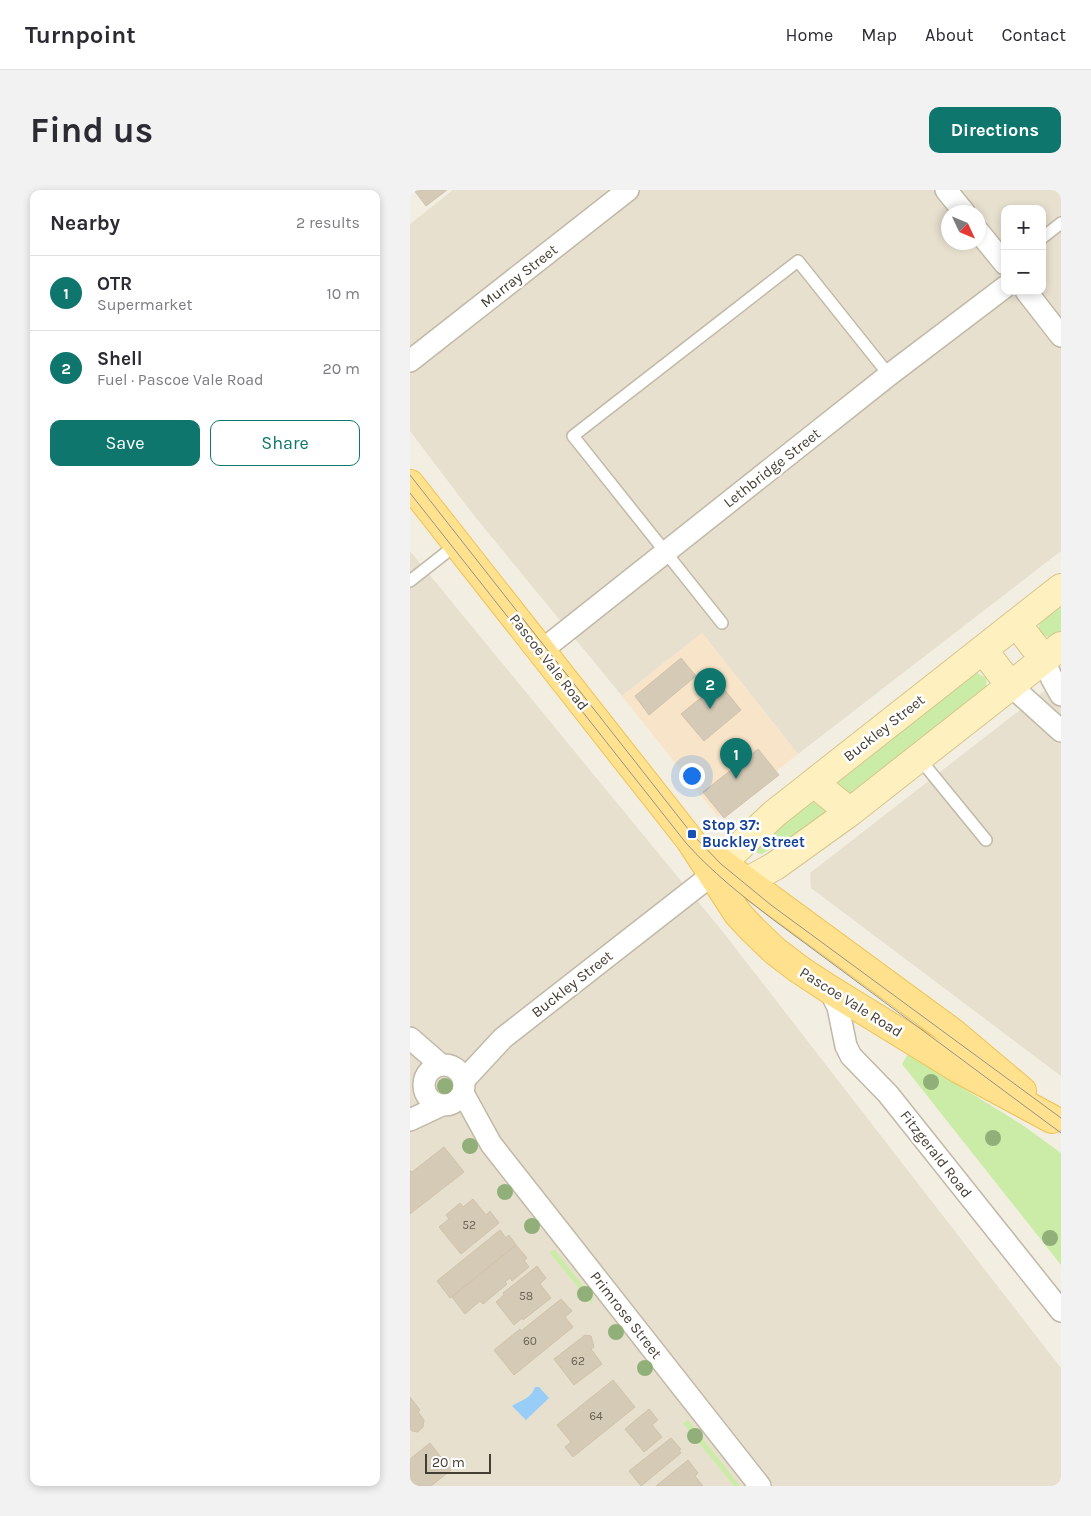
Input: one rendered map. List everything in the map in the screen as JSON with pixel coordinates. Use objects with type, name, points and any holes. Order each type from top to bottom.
[{"type":"main road","name":"Pascoe Vale Road","points":[[410,484],[690,840],[717,869],[738,914],[753,930],[775,951],[829,989],[974,1078],[1057,1122]]},
{"type":"main road","name":"Buckley Street","points":[[717,869],[768,819],[1061,588]]},
{"type":"main road","points":[[717,869],[731,884],[740,884],[775,866],[850,812],[1052,652],[1016,623]]},
{"type":"main road","points":[[983,650],[1010,685]]},
{"type":"main road","points":[[814,783],[850,812]]},
{"type":"main road","name":"Pascoe Vale Road","points":[[748,881],[952,1032],[1057,1122]]},
{"type":"street","name":"Murray Street","points":[[410,362],[628,190]]},
{"type":"street","points":[[946,190],[958,205]]},
{"type":"street","points":[[986,241],[1001,259]]},
{"type":"street","name":"Lethbridge Street","points":[[541,651],[889,375],[1001,290]]},
{"type":"street","points":[[1029,295],[1061,336]]},
{"type":"street","points":[[1052,652],[1052,679],[1061,695]]},
{"type":"street","points":[[1010,685],[1061,731]]},
{"type":"street","name":"Buckley Street","points":[[410,1108],[445,1085],[717,869]]},
{"type":"street","name":"Fitzgerald Road","points":[[829,989],[838,1007],[846,1046],[855,1061],[868,1071],[888,1094],[1061,1311]]},
{"type":"street","name":"Primrose Street","points":[[410,1038],[760,1486]]},
{"type":"street","name":"Primrose Street","points":[[410,1045],[445,1085]]},
{"type":"street","name":"Buckley Street","points":[[410,1120],[445,1085]]},
{"type":"lane","points":[[1046,235],[1061,223]]},
{"type":"lane","points":[[722,623],[573,436],[798,261],[889,375]]},
{"type":"lane","points":[[410,581],[457,544]]},
{"type":"lane","points":[[919,758],[986,840]]},
{"type":"shaded area","points":[[453,190],[1061,190],[1061,551],[798,754],[702,633],[622,696],[472,513],[410,431],[410,224]]},
{"type":"shaded area","points":[[410,551],[723,932],[1061,1368],[1061,1486],[410,1486]]},
{"type":"shaded area","points":[[702,633],[798,754],[718,817],[622,696]]},
{"type":"shaded area","points":[[1061,678],[1061,1076],[811,888],[810,873]]},
{"type":"green space","points":[[1061,603],[1061,633],[1052,638],[1043,635],[1039,631],[1041,621]]},
{"type":"green space","points":[[977,673],[986,678],[987,691],[850,796],[836,785],[837,780],[972,674]]},
{"type":"green space","points":[[813,798],[831,812],[762,854],[756,853],[758,846]]},
{"type":"green space","points":[[908,1054],[1021,1124],[1061,1153],[1061,1265],[902,1064]]},
{"type":"green space","points":[[555,1250],[593,1299],[592,1304],[549,1252]]},
{"type":"green space","points":[[688,1420],[740,1486],[734,1486],[683,1423]]},
{"type":"water","points":[[535,1387],[539,1387],[549,1398],[526,1420],[512,1406],[528,1397]]},
{"type":"building","points":[[414,190],[447,190],[426,206]]},
{"type":"building","points":[[681,658],[696,676],[649,715],[635,696]]},
{"type":"building","points":[[719,683],[741,710],[704,741],[681,714]]},
{"type":"building","points":[[758,749],[779,775],[724,818],[703,792]]},
{"type":"building","points":[[444,1147],[464,1172],[410,1214],[410,1170],[412,1172]]},
{"type":"building","points":[[473,1199],[486,1215],[490,1211],[499,1223],[461,1254],[439,1227],[449,1219],[446,1215],[460,1203],[463,1207]]},
{"type":"building","points":[[500,1230],[506,1238],[509,1235],[516,1245],[450,1298],[437,1281]]},
{"type":"building","points":[[516,1245],[527,1258],[524,1260],[529,1267],[512,1281],[510,1278],[505,1282],[507,1284],[483,1304],[480,1301],[465,1314],[452,1297]]},
{"type":"building","points":[[537,1266],[546,1278],[540,1284],[551,1298],[514,1325],[496,1302],[504,1295],[503,1293]]},
{"type":"building","points":[[561,1299],[572,1311],[565,1317],[573,1327],[514,1375],[494,1350]]},
{"type":"building","points":[[585,1335],[591,1336],[594,1347],[591,1349],[602,1364],[574,1385],[554,1359]]},
{"type":"building","points":[[613,1380],[635,1407],[573,1457],[565,1447],[571,1442],[557,1425]]},
{"type":"building","points":[[410,1397],[420,1410],[418,1412],[424,1420],[423,1427],[418,1432],[410,1429]]},
{"type":"building","points":[[649,1409],[658,1420],[652,1425],[662,1437],[644,1452],[625,1429]]},
{"type":"building","points":[[671,1438],[681,1449],[679,1450],[681,1453],[641,1486],[629,1471]]},
{"type":"building","points":[[430,1443],[451,1470],[431,1486],[410,1486],[410,1459]]},
{"type":"building","points":[[688,1460],[698,1473],[695,1476],[703,1486],[656,1486]]},
{"type":"tram line","points":[[410,475],[692,834],[721,864],[771,905],[1061,1118]]},
{"type":"tram line","points":[[410,493],[686,843],[706,864],[771,918],[1061,1133]]},
{"type":"place","name":"Shell","points":[[710,709]]},
{"type":"place","name":"OTR","points":[[736,779]]},
{"type":"place","name":"Stop 37: Buckley Street","points":[[692,834]]}]
